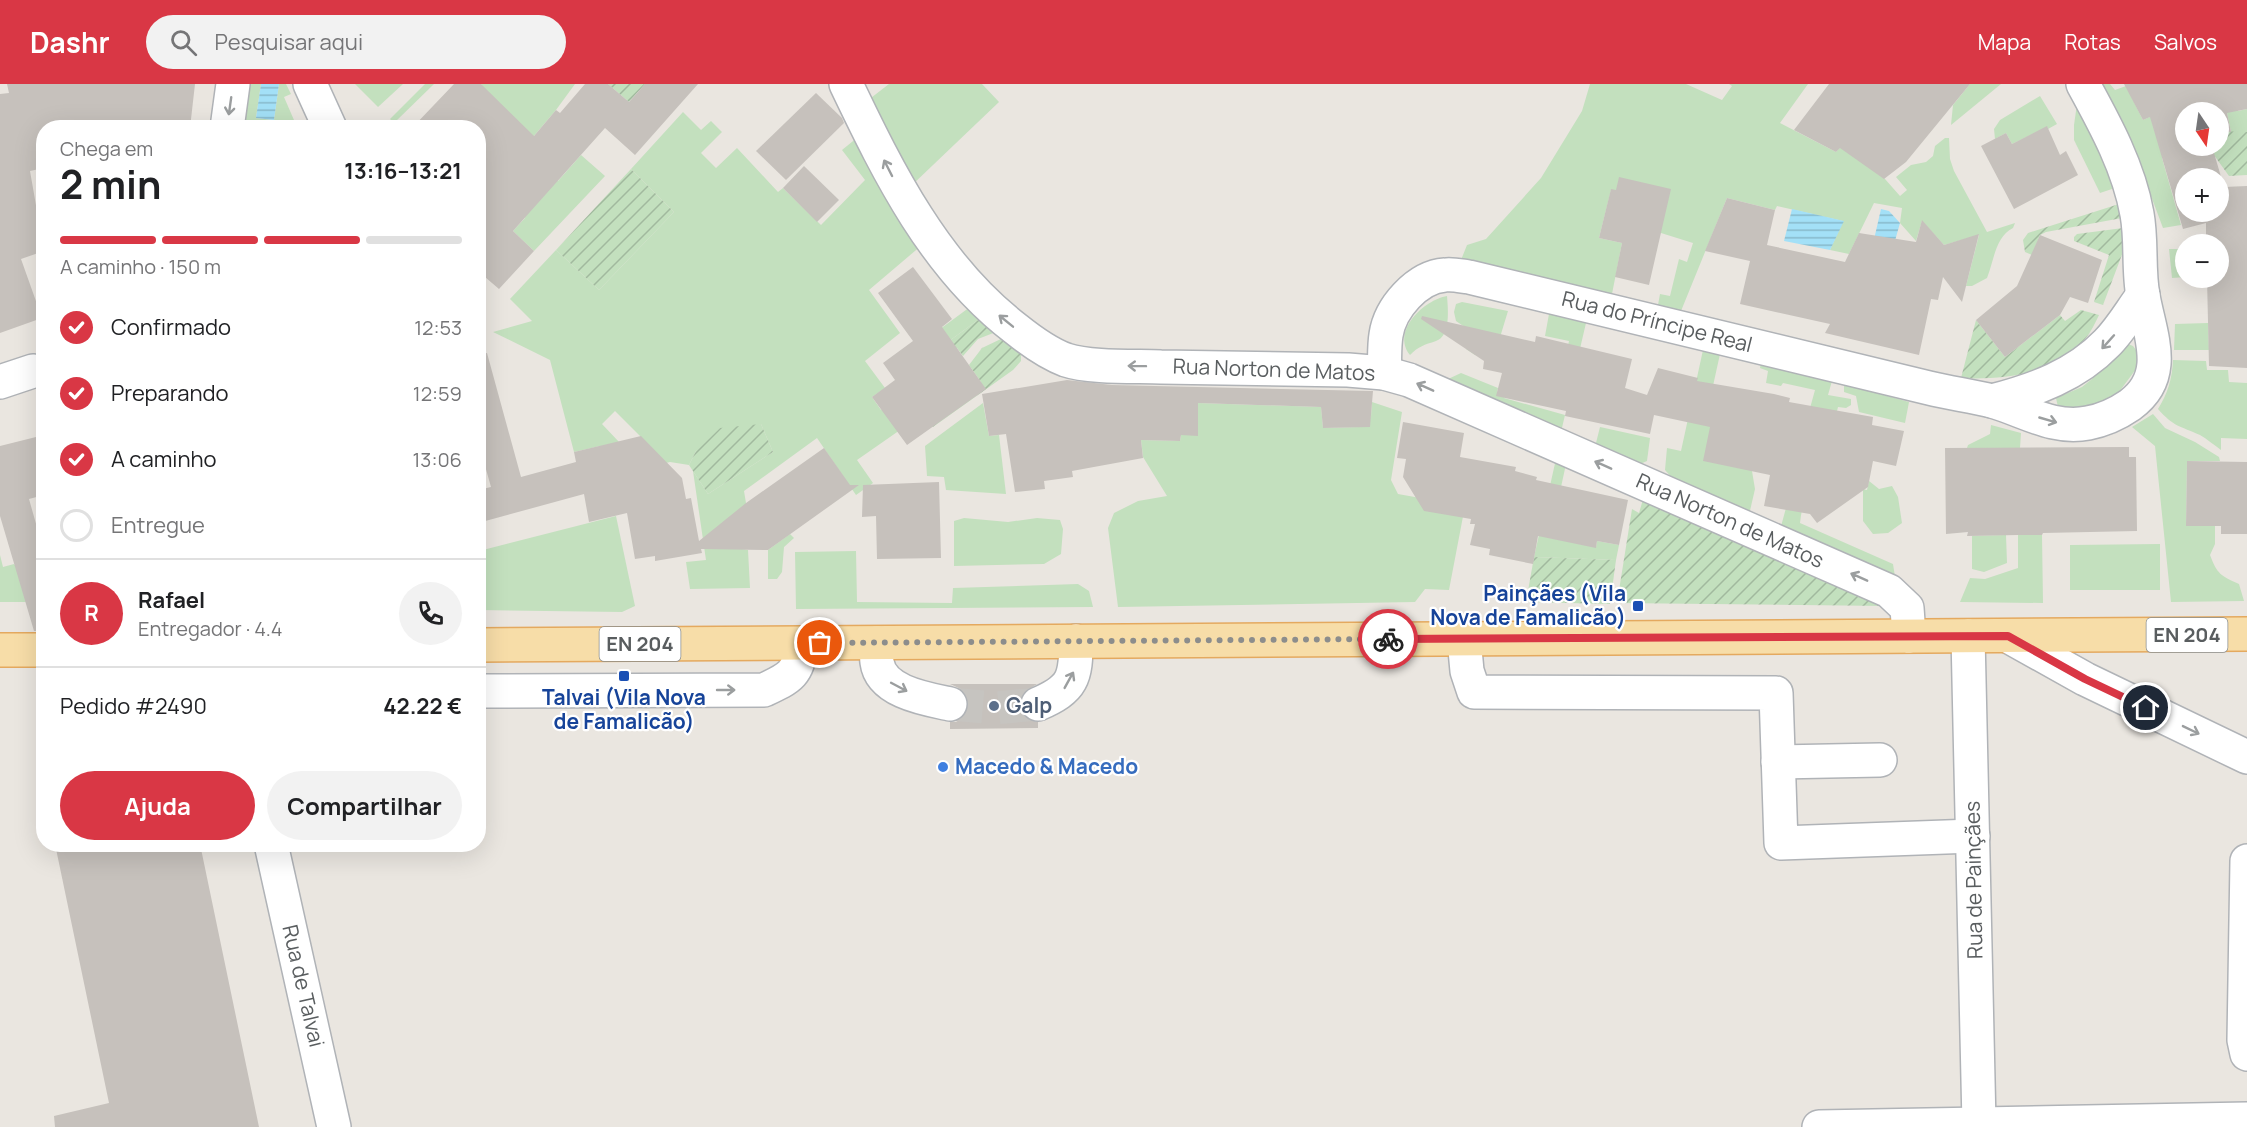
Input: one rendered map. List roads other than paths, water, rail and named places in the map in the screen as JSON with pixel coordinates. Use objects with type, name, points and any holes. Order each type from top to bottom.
[{"type":"main road","name":"EN 204","points":[[486,645],[2247,634]]},
{"type":"main road","points":[[0,650],[36,650]]},
{"type":"street","points":[[228,120],[233,84]]},
{"type":"street","points":[[310,84],[326,120]]},
{"type":"street","name":"Rua Norton de Matos","points":[[846,84],[898,187],[936,248],[965,282],[1001,318],[1037,345],[1067,361],[1110,366],[1348,370],[1384,373],[1409,380],[1889,591],[1907,608],[1910,636]]},
{"type":"street","name":"Rua do Príncipe Real","points":[[1384,373],[1386,335],[1396,308],[1428,280],[1444,275],[1469,277],[1922,387],[1992,401],[2056,423],[2086,424],[2101,420],[2120,412],[2137,400],[2152,376],[2155,360],[2143,295],[2141,244],[2132,192],[2104,124],[2083,84]]},
{"type":"street","name":"Rua do Príncipe Real","points":[[1992,401],[2029,392],[2073,370],[2093,357],[2109,342],[2143,295]]},
{"type":"street","points":[[0,382],[33,371]]},
{"type":"street","name":"Rua de Painçães","points":[[1968,636],[1979,1124]]},
{"type":"street","points":[[2008,636],[2085,679],[2247,757]]},
{"type":"street","points":[[1464,639],[1467,671],[1474,692],[1776,693],[1781,843],[1973,836]]},
{"type":"street","points":[[1038,704],[1059,696],[1071,681],[1076,665],[1076,641]]},
{"type":"street","points":[[877,643],[877,663],[883,675],[892,685],[913,694],[950,704]]},
{"type":"street","points":[[486,691],[764,690],[792,676],[800,662],[801,644]]},
{"type":"street","points":[[1778,762],[1880,760]]},
{"type":"street","name":"Rua de Talvai","points":[[273,852],[334,1127]]},
{"type":"street","points":[[2247,861],[2244,1040],[2247,1054]]},
{"type":"street","points":[[1819,1127],[2247,1119]]},
{"type":"water","points":[[261,84],[279,84],[274,120],[256,118]]},
{"type":"water","points":[[1792,209],[1844,221],[1830,250],[1784,241]]},
{"type":"water","points":[[1881,209],[1889,211],[1900,223],[1889,262],[1870,257]]},
{"type":"tunnel","points":[[950,704],[995,708],[1038,704]]},
{"type":"place","name":"Painçães (Vila Nova de Famalicão)","points":[[1638,606]]},
{"type":"place","name":"Talvai (Vila Nova de Famalicão)","points":[[624,676]]},
{"type":"place","name":"Galp","points":[[994,706]]},
{"type":"place","name":"Macedo & Macedo","points":[[943,767]]}]
